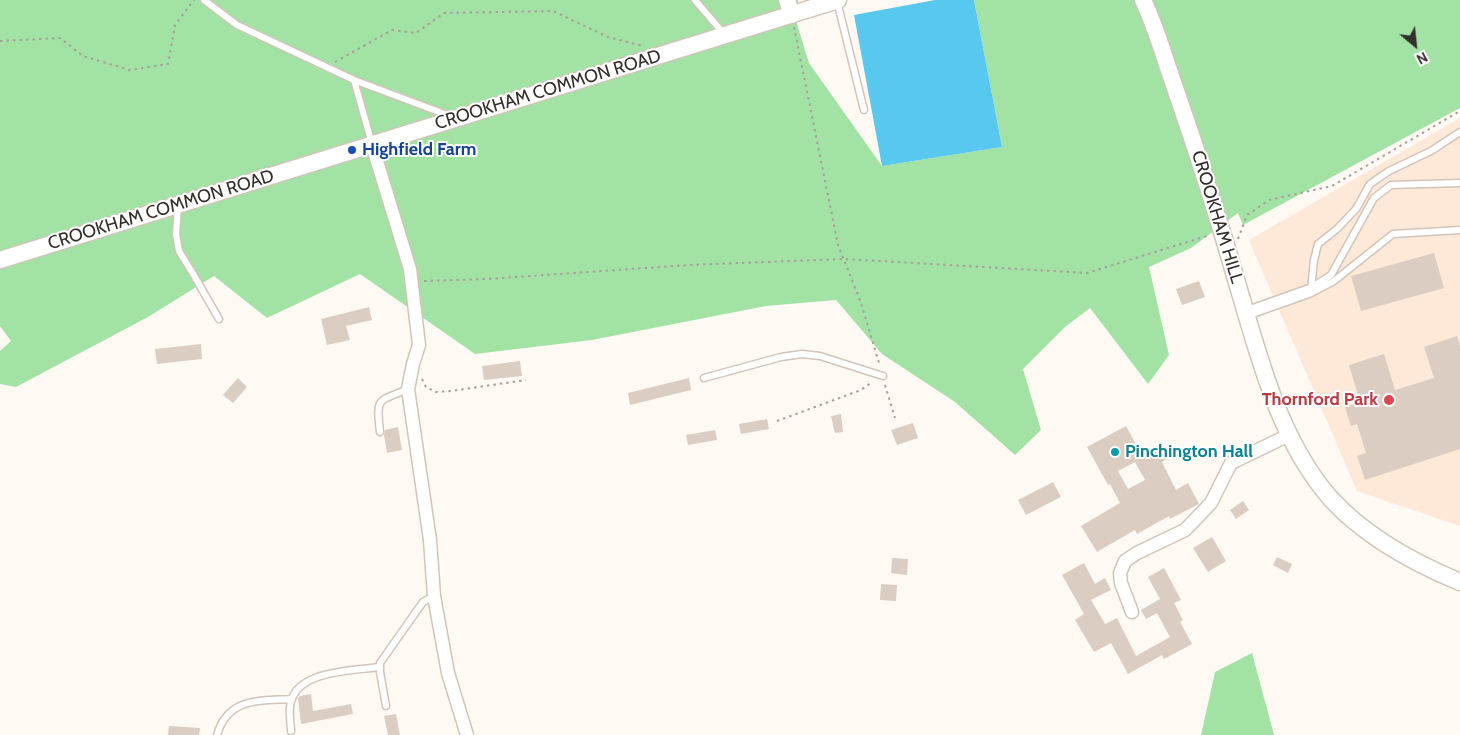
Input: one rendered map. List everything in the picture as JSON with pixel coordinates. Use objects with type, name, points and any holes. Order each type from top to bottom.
[{"type":"street","name":"CROOKHAM COMMON ROAD","points":[[0,260],[725,35],[790,7],[837,0]]},
{"type":"street","name":"CROOKHAM HILL","points":[[1143,0],[1195,146],[1266,377],[1289,435],[1331,499],[1353,520],[1402,553],[1460,582]]},
{"type":"street","points":[[372,145],[410,269],[420,345],[413,364],[408,389],[430,540],[434,596],[448,673],[467,735]]},
{"type":"street","points":[[1132,612],[1121,583],[1121,567],[1125,561],[1137,553],[1185,530],[1211,503],[1231,463],[1289,435]]},
{"type":"lane","points":[[204,0],[237,26],[354,80],[458,118]]},
{"type":"lane","points":[[695,0],[725,35]]},
{"type":"lane","points":[[837,0],[864,110]]},
{"type":"lane","points":[[354,80],[372,145]]},
{"type":"lane","points":[[1310,291],[1318,244],[1337,229],[1356,209],[1370,184],[1389,171],[1431,151],[1460,132]]},
{"type":"lane","points":[[1310,291],[1331,275],[1374,198],[1382,191],[1391,185],[1460,183]]},
{"type":"lane","points":[[178,205],[176,234],[179,251],[219,319]]},
{"type":"lane","points":[[1246,313],[1334,281],[1393,234],[1460,230]]},
{"type":"lane","points":[[704,378],[781,357],[802,354],[820,356],[882,376]]},
{"type":"lane","points":[[380,432],[378,408],[382,400],[408,389]]},
{"type":"lane","points":[[386,706],[379,667],[383,657],[423,602],[434,596]]},
{"type":"lane","points":[[291,731],[290,706],[292,699],[296,691],[313,678],[379,667]]},
{"type":"lane","points":[[217,735],[219,727],[240,705],[255,701],[292,699]]},
{"type":"path","points":[[0,41],[60,38],[83,56],[130,70],[168,64],[175,25],[194,0]]},
{"type":"path","points":[[790,7],[838,245],[860,300],[895,418]]},
{"type":"path","points":[[326,67],[392,30],[416,34],[444,13],[553,11],[608,37],[644,46]]},
{"type":"path","points":[[1231,260],[1247,215],[1270,200],[1332,186],[1460,112]]},
{"type":"path","points":[[412,282],[487,279],[689,265],[844,259],[1087,273],[1222,231]]},
{"type":"path","points":[[413,364],[426,386],[436,392],[526,380]]},
{"type":"path","points":[[778,421],[861,390],[882,376]]},
{"type":"shaded area","name":"Thornford Park","points":[[1460,118],[1460,526],[1357,491],[1249,240]]},
{"type":"green space","points":[[0,0],[798,0],[797,24],[809,63],[882,166],[1002,147],[974,0],[1460,0],[1460,108],[1243,225],[1238,213],[1191,248],[1149,267],[1169,355],[1148,384],[1090,308],[1065,327],[1023,369],[1041,430],[1015,455],[955,402],[882,354],[836,300],[766,306],[592,340],[475,354],[360,274],[267,318],[214,276],[148,317],[16,387],[0,384],[0,351],[11,341],[0,326]]},
{"type":"green space","points":[[1252,653],[1274,735],[1201,735],[1215,672]]},
{"type":"water","points":[[935,0],[974,0],[1002,147],[882,166],[854,15]]},
{"type":"building","points":[[1434,253],[1444,288],[1361,311],[1351,276]]},
{"type":"building","points":[[1199,281],[1205,297],[1182,305],[1176,289]]},
{"type":"building","points":[[369,307],[372,320],[346,326],[350,340],[327,345],[321,319]]},
{"type":"building","points":[[1457,336],[1460,346],[1460,449],[1365,480],[1357,456],[1366,453],[1357,424],[1351,426],[1345,407],[1360,402],[1349,365],[1384,354],[1395,390],[1434,378],[1424,347]]},
{"type":"building","points":[[201,344],[202,359],[157,364],[155,349]]},
{"type":"building","points":[[520,361],[522,376],[484,380],[482,366]]},
{"type":"building","points":[[238,378],[247,387],[233,403],[223,395]]},
{"type":"building","points":[[689,378],[691,390],[630,405],[628,393]]},
{"type":"building","points":[[841,414],[843,432],[835,433],[831,416]]},
{"type":"building","points":[[767,419],[769,429],[741,434],[739,424]]},
{"type":"building","points":[[913,423],[918,438],[897,445],[891,430]]},
{"type":"building","points":[[1126,426],[1143,457],[1160,447],[1167,459],[1162,462],[1176,490],[1188,483],[1199,504],[1170,519],[1169,516],[1137,534],[1135,530],[1097,552],[1081,526],[1120,503],[1087,447]],"holes":[[[1135,462],[1145,480],[1128,489],[1118,471]]]},
{"type":"building","points":[[398,427],[402,450],[387,453],[385,430]]},
{"type":"building","points":[[715,430],[717,440],[688,445],[686,435]]},
{"type":"building","points":[[1053,482],[1061,497],[1026,515],[1018,500]]},
{"type":"building","points":[[1243,501],[1249,510],[1236,519],[1230,510]]},
{"type":"building","points":[[1212,537],[1226,561],[1208,572],[1193,548]]},
{"type":"building","points":[[1277,557],[1292,564],[1288,573],[1273,565]]},
{"type":"building","points":[[892,558],[908,559],[907,575],[891,573]]},
{"type":"building","points":[[1084,563],[1095,584],[1105,578],[1111,590],[1091,600],[1105,624],[1117,618],[1136,656],[1170,637],[1157,613],[1146,619],[1141,610],[1160,599],[1148,577],[1164,568],[1181,600],[1174,603],[1183,620],[1180,622],[1192,644],[1164,659],[1162,655],[1128,674],[1111,643],[1094,652],[1075,620],[1084,614],[1062,575]]},
{"type":"building","points":[[881,584],[897,585],[896,601],[880,600]]},
{"type":"building","points":[[311,694],[313,711],[351,704],[353,714],[301,724],[298,698]]},
{"type":"building","points":[[396,714],[400,735],[388,735],[384,716]]},
{"type":"building","points":[[169,726],[200,728],[199,735],[168,735]]},
{"type":"place","name":"Highfield Farm","points":[[352,150]]},
{"type":"place","name":"Thornford Park","points":[[1389,400]]},
{"type":"place","name":"Pinchington Hall","points":[[1115,452]]}]
